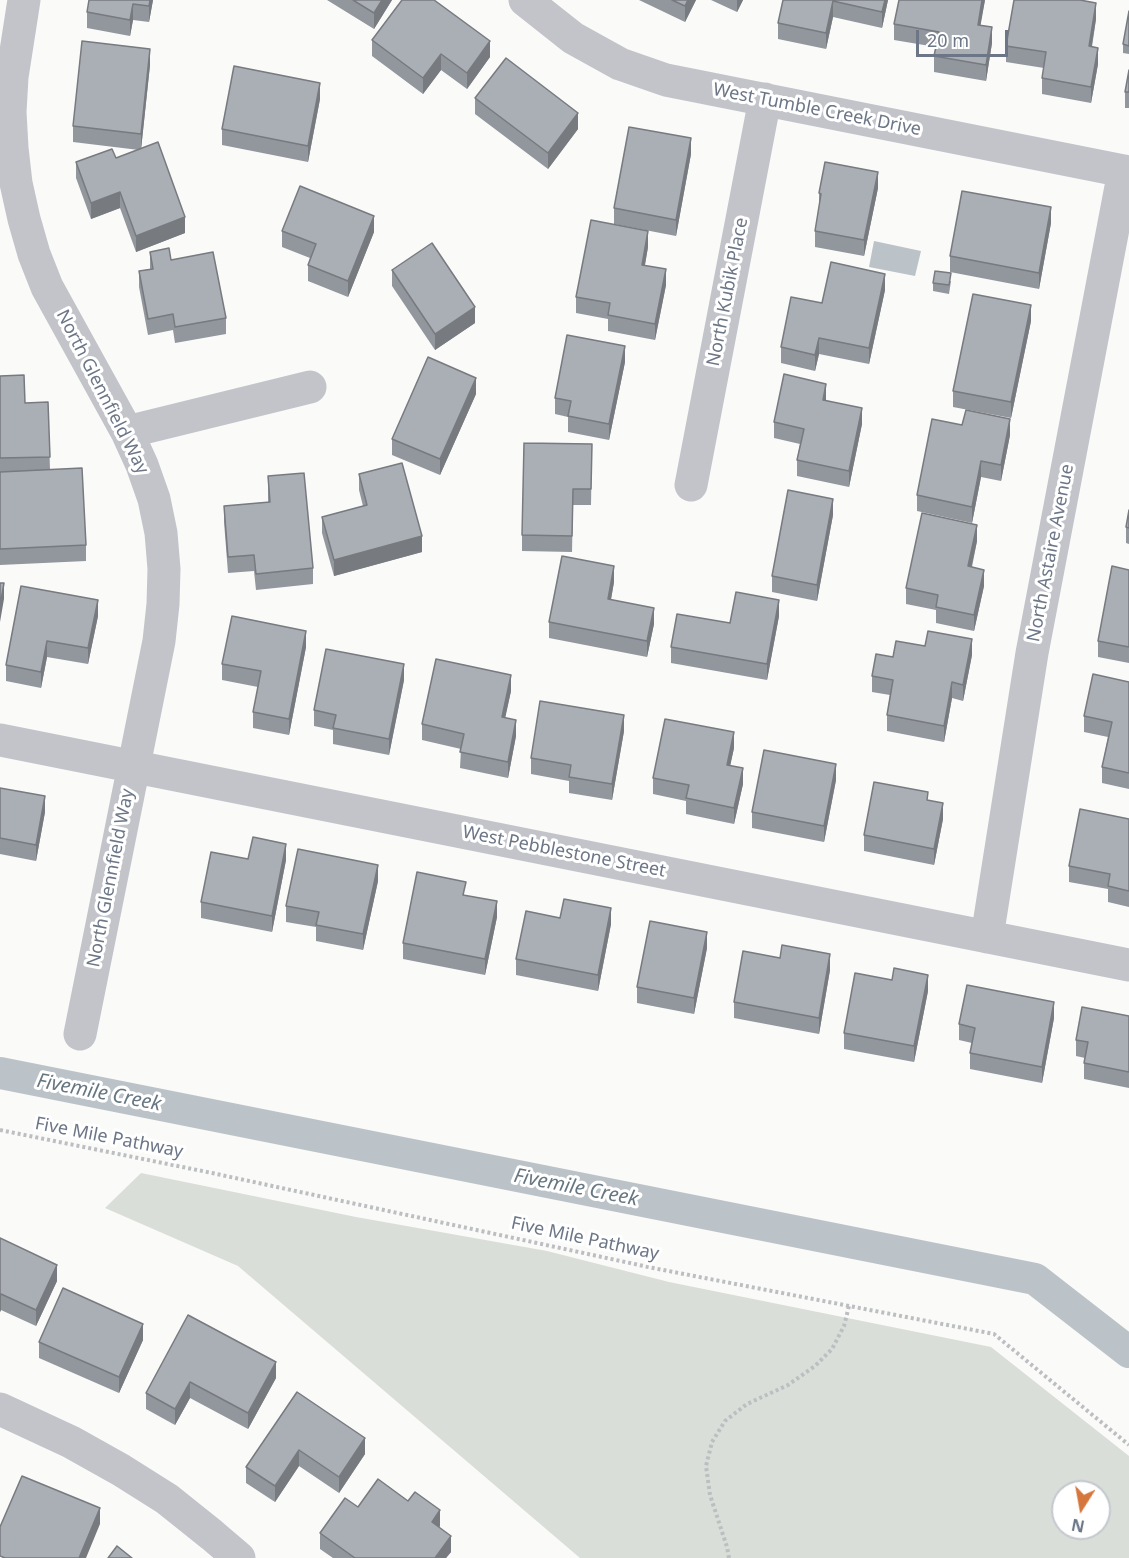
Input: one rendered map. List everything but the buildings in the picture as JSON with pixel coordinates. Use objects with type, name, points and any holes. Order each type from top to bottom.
[{"type":"street","name":"West Tumble Creek Drive","points":[[525,0],[573,38],[620,64],[666,80],[1126,172]]},
{"type":"street","name":"North Glennfield Way","points":[[15,6],[10,112],[16,183],[24,219],[34,254],[48,287],[127,432],[142,465],[154,499],[161,533],[164,569],[164,604],[159,641],[80,1034]]},
{"type":"street","name":"North Kubik Place","points":[[691,485],[765,99]]},
{"type":"street","name":"North Astaire Avenue","points":[[987,937],[1032,653],[1126,172]]},
{"type":"street","points":[[127,432],[310,387]]},
{"type":"street","name":"West Pebblestone Street","points":[[0,740],[1129,965]]},
{"type":"street","points":[[0,1409],[71,1442],[121,1470],[167,1499],[239,1558]]},
{"type":"path","name":"Five Mile Pathway","points":[[0,1130],[653,1268],[994,1334],[1129,1444]]},
{"type":"path","points":[[729,1558],[711,1495],[706,1466],[712,1442],[725,1421],[747,1404],[788,1385],[815,1366],[832,1349],[844,1326],[849,1306]]},
{"type":"shaded area","points":[[874,241],[921,251],[915,276],[869,267]]},
{"type":"shaded area","points":[[141,1173],[356,1217],[547,1251],[669,1282],[991,1347],[1129,1456],[1129,1558],[580,1558],[238,1266],[105,1208]]},
{"type":"waterway","name":"Fivemile Creek","points":[[0,1073],[1035,1279],[1129,1352]]}]
